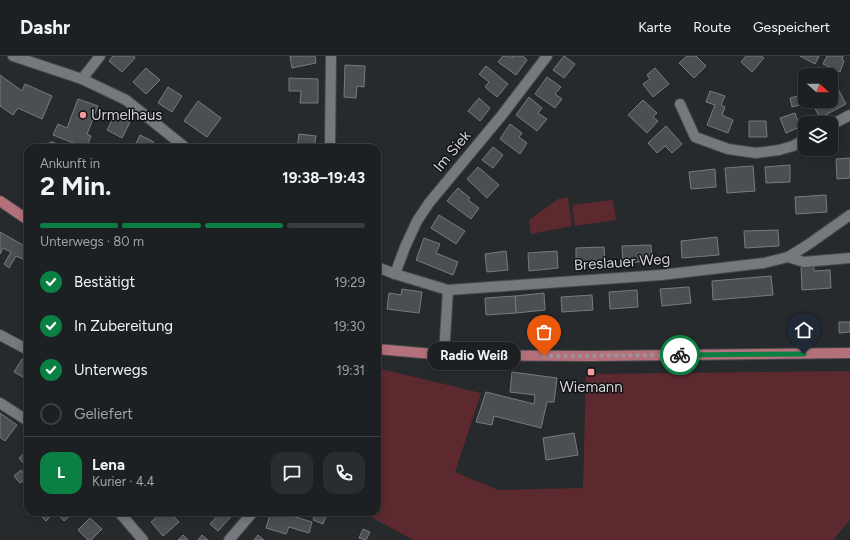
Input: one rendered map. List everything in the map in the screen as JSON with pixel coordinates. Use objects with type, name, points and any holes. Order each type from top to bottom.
[{"type":"main road","points":[[0,201],[24,217]]},
{"type":"main road","points":[[381,349],[444,355],[591,356],[850,353]]},
{"type":"street","points":[[13,56],[82,79],[126,100],[181,144]]},
{"type":"street","points":[[82,79],[100,56]]},
{"type":"street","points":[[330,144],[331,56]]},
{"type":"street","name":"Im Siek","points":[[395,274],[417,220],[429,203],[502,115],[547,56]]},
{"type":"street","points":[[680,104],[695,138],[728,149],[756,153],[779,150],[798,143]]},
{"type":"street","points":[[838,121],[850,115]]},
{"type":"street","name":"Breslauer Weg","points":[[448,290],[661,275],[764,263],[788,257],[850,215]]},
{"type":"street","points":[[788,257],[804,262],[850,258]]},
{"type":"street","points":[[381,269],[448,290],[444,355]]},
{"type":"street","points":[[0,335],[24,348]]},
{"type":"street","points":[[0,403],[24,418]]},
{"type":"street","points":[[122,516],[143,540]]},
{"type":"street","points":[[229,540],[249,516]]},
{"type":"shaded area","points":[[568,197],[572,226],[531,234],[529,220],[558,199]]},
{"type":"shaded area","points":[[613,200],[616,220],[575,226],[572,205]]},
{"type":"shaded area","points":[[381,369],[481,393],[455,472],[498,490],[583,488],[586,374],[850,371],[850,520],[833,540],[414,540],[369,516],[381,516]]},
{"type":"building","points":[[113,56],[134,56],[135,58],[122,72],[109,61]]},
{"type":"building","points":[[290,56],[315,56],[316,63],[292,68]]},
{"type":"building","points":[[503,56],[510,56],[512,58],[513,56],[523,56],[527,60],[516,75],[498,62]]},
{"type":"building","points":[[564,56],[575,64],[564,78],[553,70]]},
{"type":"building","points":[[687,56],[696,56],[706,66],[694,78],[679,63]]},
{"type":"building","points":[[746,56],[761,56],[764,58],[752,72],[741,62]]},
{"type":"building","points":[[800,56],[819,56],[815,64]]},
{"type":"building","points":[[827,56],[843,56],[842,60],[844,61],[840,72],[838,71],[838,68],[832,68],[823,64]]},
{"type":"building","points":[[345,65],[365,66],[364,87],[357,86],[356,98],[344,97]]},
{"type":"building","points":[[486,66],[508,84],[497,97],[485,87],[489,82],[479,74]]},
{"type":"building","points":[[146,68],[160,80],[146,94],[133,82]]},
{"type":"building","points":[[655,68],[669,84],[653,97],[643,84],[650,79],[647,75]]},
{"type":"building","points":[[0,75],[22,91],[25,84],[52,96],[42,119],[18,108],[13,115],[0,106]]},
{"type":"building","points":[[547,77],[561,87],[555,94],[562,99],[555,108],[535,94]]},
{"type":"building","points":[[289,78],[318,79],[318,103],[300,103],[301,91],[289,91]]},
{"type":"building","points":[[168,87],[182,96],[172,112],[158,103]]},
{"type":"building","points":[[838,89],[846,104],[824,116],[819,116],[815,108],[838,108]]},
{"type":"building","points":[[710,91],[725,96],[721,105],[725,107],[722,115],[733,120],[728,133],[707,125],[715,105],[706,102]]},
{"type":"building","points":[[798,96],[798,105],[792,107],[790,98]]},
{"type":"building","points":[[529,97],[542,108],[538,113],[547,119],[537,131],[516,115]]},
{"type":"building","points":[[479,98],[490,108],[480,121],[468,111]]},
{"type":"building","name":"Urmelhaus","points":[[78,99],[98,106],[87,134],[91,136],[88,144],[76,144],[53,135],[58,124],[67,128]]},
{"type":"building","points":[[643,100],[657,113],[653,117],[658,121],[647,133],[628,115]]},
{"type":"building","points":[[198,101],[221,118],[207,137],[184,121]]},
{"type":"building","points":[[795,113],[798,121],[798,128],[786,133],[780,118]]},
{"type":"building","points":[[115,114],[130,122],[122,138],[107,130]]},
{"type":"building","points":[[749,121],[766,121],[767,137],[749,137]]},
{"type":"building","points":[[510,124],[522,133],[519,137],[527,143],[520,154],[500,139]]},
{"type":"building","points":[[666,126],[682,144],[672,153],[665,146],[657,153],[648,143]]},
{"type":"building","points":[[299,134],[316,136],[315,144],[298,144]]},
{"type":"building","points":[[140,135],[154,142],[153,144],[136,144]]},
{"type":"building","points":[[493,147],[503,155],[493,168],[482,160]]},
{"type":"building","points":[[850,158],[850,178],[837,179],[836,159]]},
{"type":"building","points":[[790,165],[790,182],[766,183],[765,167]]},
{"type":"building","points":[[753,166],[755,191],[727,193],[725,168]]},
{"type":"building","points":[[478,167],[499,185],[487,198],[467,179]]},
{"type":"building","points":[[715,169],[716,187],[691,189],[689,172]]},
{"type":"building","points":[[458,188],[470,198],[468,200],[479,208],[471,219],[447,201]]},
{"type":"building","points":[[826,195],[827,212],[796,214],[795,197]]},
{"type":"building","points":[[439,215],[465,231],[456,244],[431,228]]},
{"type":"building","points":[[778,230],[779,246],[745,248],[744,231]]},
{"type":"building","points":[[0,232],[24,246],[23,259],[16,256],[9,268],[4,264],[11,252],[3,248],[0,254]]},
{"type":"building","points":[[717,237],[719,255],[682,258],[681,241]]},
{"type":"building","points":[[424,238],[440,244],[436,253],[458,262],[453,275],[416,260]]},
{"type":"building","points":[[651,245],[652,261],[623,263],[622,246]]},
{"type":"building","points":[[604,247],[605,265],[576,266],[576,248]]},
{"type":"building","points":[[506,251],[508,270],[487,272],[485,254]]},
{"type":"building","points":[[557,251],[558,268],[529,271],[528,253]]},
{"type":"building","points":[[814,266],[814,271],[830,270],[831,288],[802,290],[801,267]]},
{"type":"building","points":[[771,276],[773,295],[713,300],[712,281]]},
{"type":"building","points":[[689,287],[691,303],[662,306],[660,289]]},
{"type":"building","points":[[402,289],[422,292],[419,313],[387,309],[389,293],[401,295]]},
{"type":"building","points":[[637,290],[638,307],[610,309],[609,292]]},
{"type":"building","points":[[544,293],[545,310],[516,313],[515,296]]},
{"type":"building","points":[[592,295],[593,310],[562,312],[561,297]]},
{"type":"building","points":[[515,296],[516,313],[486,315],[485,298]]},
{"type":"building","points":[[839,322],[850,322],[850,332],[839,333]]},
{"type":"building","points":[[22,359],[24,360],[24,378],[14,372]]},
{"type":"building","points":[[512,372],[557,378],[554,402],[547,402],[541,428],[494,416],[492,425],[476,422],[486,392],[534,404],[535,395],[510,392]]},
{"type":"building","points":[[0,413],[17,425],[5,441],[0,437]]},
{"type":"building","points":[[574,433],[578,455],[546,460],[543,438]]},
{"type":"building","points":[[24,454],[24,464],[19,458]]},
{"type":"building","points":[[21,470],[24,474],[24,480],[20,483],[14,476]]},
{"type":"building","points":[[41,516],[51,516],[46,521]]},
{"type":"building","points":[[60,516],[70,516],[64,521]]},
{"type":"building","points":[[158,516],[174,516],[179,522],[163,536],[151,522]]},
{"type":"building","points":[[217,516],[231,516],[218,531],[210,524]]},
{"type":"building","points":[[270,516],[292,516],[312,522],[309,533],[289,527],[286,534],[266,528]]},
{"type":"building","points":[[314,516],[326,516],[323,524],[313,520]]},
{"type":"building","points":[[90,518],[102,529],[91,540],[88,540],[78,530]]},
{"type":"building","points":[[363,529],[370,532],[366,540],[359,538]]},
{"type":"building","points":[[183,535],[188,540],[178,540]]},
{"type":"building","points":[[202,535],[208,540],[198,540]]},
{"type":"building","points":[[258,535],[264,540],[254,540]]},
{"type":"way so far","points":[[544,356],[680,355]]},
{"type":"place","name":"Urmelhaus","points":[[83,115]]},
{"type":"place","name":"Radio Weiß","points":[[544,356]]},
{"type":"place","name":"Wiemann","points":[[591,372]]},
{"type":"route","points":[[680,355],[804,354]]}]
